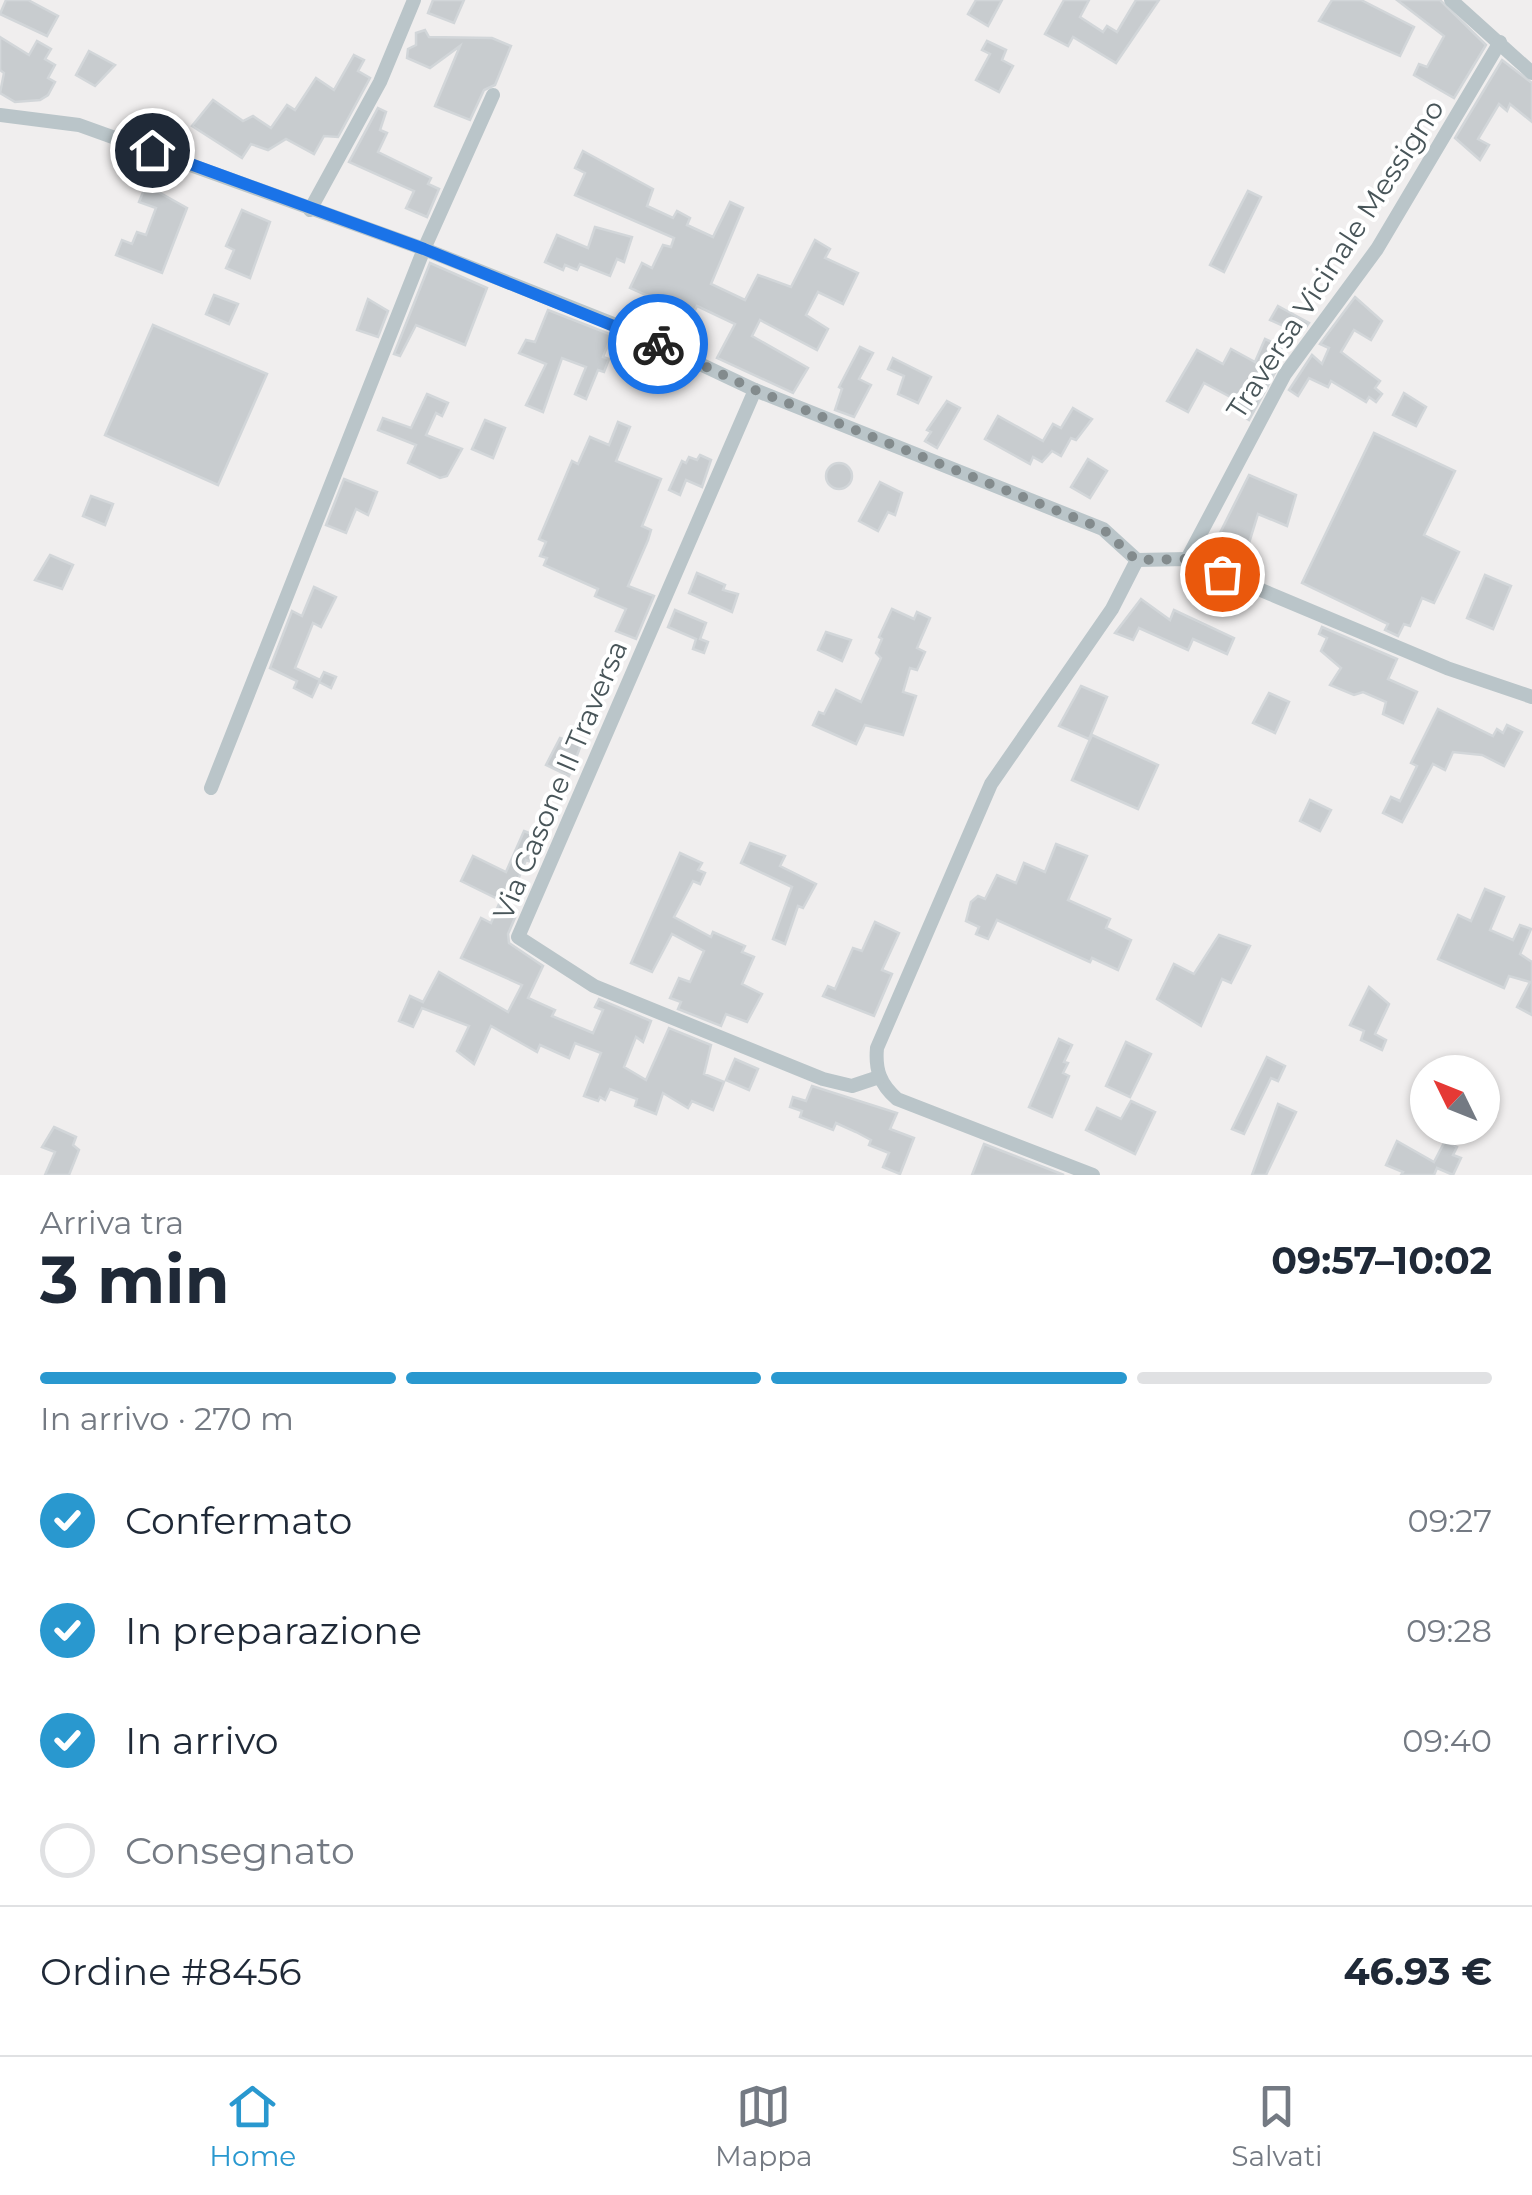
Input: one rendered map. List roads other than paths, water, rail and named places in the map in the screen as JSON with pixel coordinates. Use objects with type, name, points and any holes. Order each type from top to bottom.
[{"type":"street","points":[[310,210],[380,82],[414,0]]},
{"type":"street","points":[[1452,0],[1532,73]]},
{"type":"street","name":"Traversa Vicinale Messigno","points":[[1187,559],[1286,374],[1377,249],[1500,42]]},
{"type":"street","points":[[212,788],[424,249],[494,95]]},
{"type":"street","points":[[0,116],[79,125],[424,249],[626,329],[755,390],[1103,529],[1136,560],[1187,559],[1448,668],[1532,697]]},
{"type":"street","name":"Via Casone II Traversa","points":[[755,390],[518,936],[594,986],[806,1072],[852,1086],[878,1077]]},
{"type":"street","points":[[1093,1175],[897,1098],[878,1077],[877,1048],[991,784],[1112,609],[1136,560]]}]
